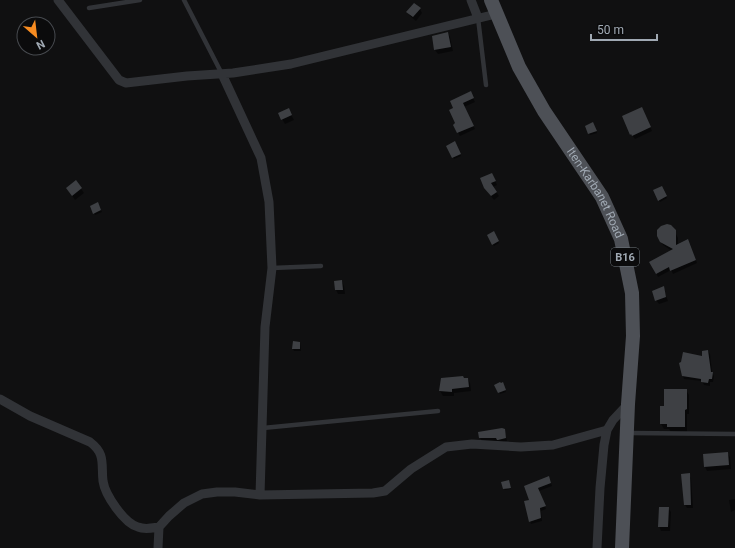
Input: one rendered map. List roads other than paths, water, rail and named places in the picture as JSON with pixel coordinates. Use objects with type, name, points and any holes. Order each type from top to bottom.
[{"type":"main road","name":"Iten-Karbanet Road","points":[[491,0],[519,67],[544,111],[602,197],[621,239],[632,293],[634,336],[628,404],[622,548]]},
{"type":"street","points":[[58,0],[119,80],[126,83],[187,76],[222,74],[291,64],[496,14]]},
{"type":"street","points":[[471,0],[478,18]]},
{"type":"street","points":[[222,74],[261,158],[269,202],[272,268],[265,327],[260,495]]},
{"type":"street","points":[[0,399],[30,416],[90,442],[96,447],[100,452],[102,459],[103,482],[110,498],[127,522],[137,528],[146,529],[159,527],[184,503],[202,494],[217,492],[235,492],[260,495],[373,493],[385,490],[411,469],[446,448],[472,444],[521,447],[553,445],[607,430]]},
{"type":"street","points":[[597,548],[601,474],[607,430],[613,420],[628,404]]},
{"type":"street","points":[[158,548],[159,527]]},
{"type":"lane","points":[[89,8],[140,0]]},
{"type":"lane","points":[[184,0],[222,74]]},
{"type":"lane","points":[[478,18],[486,85]]},
{"type":"lane","points":[[272,268],[321,266]]},
{"type":"lane","points":[[263,428],[438,411]]},
{"type":"lane","points":[[627,433],[735,434]]}]
